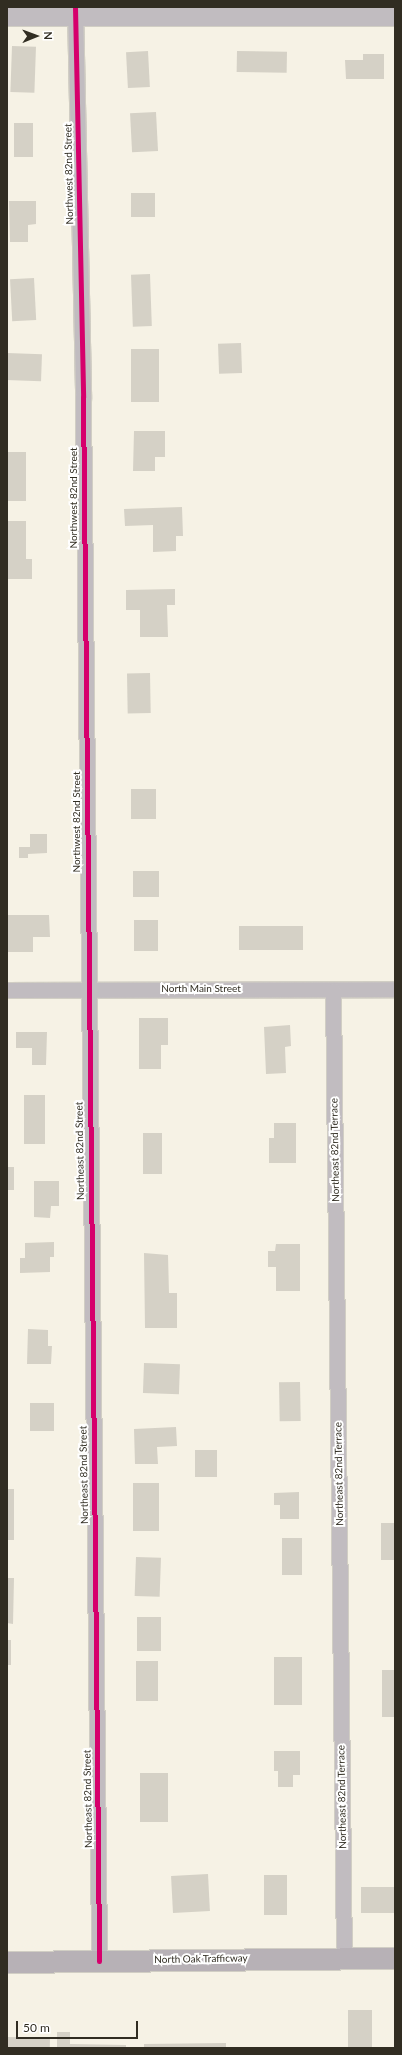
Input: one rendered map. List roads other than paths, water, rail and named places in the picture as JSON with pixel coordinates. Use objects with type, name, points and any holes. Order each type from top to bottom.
[{"type":"main road","name":"North Oak Trafficway","points":[[7,1962],[344,1957],[395,1958]]},
{"type":"street","points":[[7,16],[75,11],[395,16]]},
{"type":"street","name":"Northwest 82nd Street","points":[[75,11],[83,405],[87,989]]},
{"type":"street","name":"Northeast 82nd Street","points":[[87,989],[99,1961]]},
{"type":"street","name":"North Main Street","points":[[7,990],[395,989]]},
{"type":"street","name":"Northeast 82nd Terrace","points":[[333,990],[344,1957]]}]
